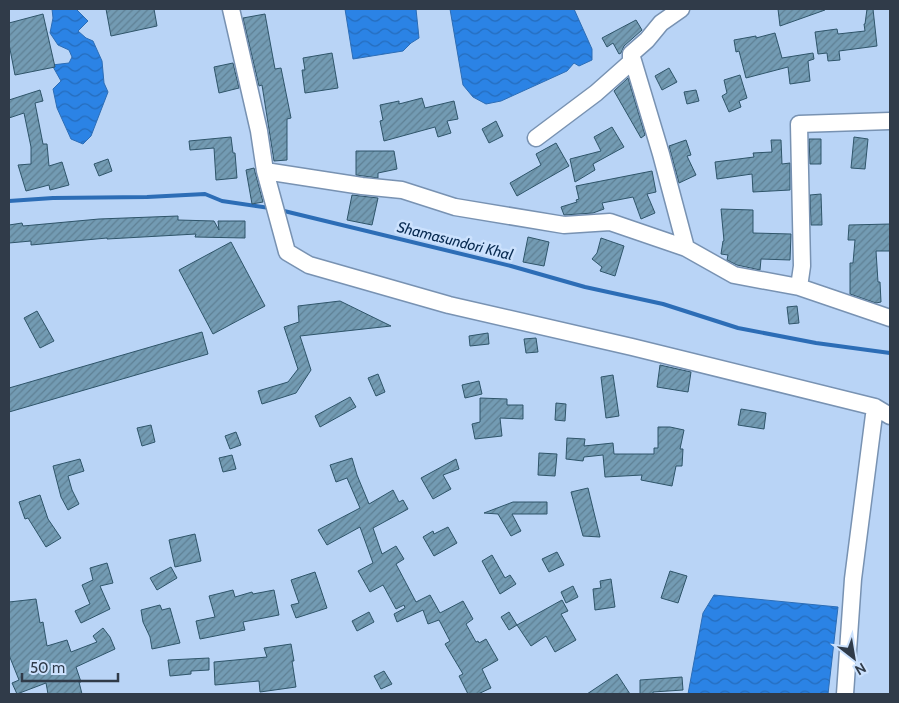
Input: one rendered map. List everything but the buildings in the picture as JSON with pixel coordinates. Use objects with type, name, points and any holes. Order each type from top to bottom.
[{"type":"street","points":[[231,9],[259,131],[269,190],[287,252],[309,264],[450,305],[623,344],[875,407],[890,416]]},
{"type":"street","points":[[536,138],[596,93],[631,62],[631,54],[661,22],[681,9]]},
{"type":"street","points":[[631,54],[661,154],[686,248]]},
{"type":"street","points":[[799,287],[802,266],[799,124],[890,121]]},
{"type":"street","points":[[265,171],[362,186],[402,190],[455,207],[564,225],[610,222],[686,248],[734,275],[799,287],[890,318]]},
{"type":"street","points":[[845,694],[853,579],[875,407]]},
{"type":"water","points":[[52,9],[76,9],[88,21],[78,31],[93,41],[102,61],[104,83],[108,92],[91,136],[83,144],[71,139],[57,108],[53,89],[61,81],[52,65],[69,63],[72,57],[69,50],[58,45],[50,33],[53,18]]},
{"type":"water","points":[[345,9],[416,9],[419,38],[403,51],[353,59]]},
{"type":"water","points":[[450,9],[574,9],[592,49],[592,60],[579,66],[574,63],[567,71],[501,101],[486,104],[473,97],[463,85]]},
{"type":"water","points":[[714,595],[838,607],[828,694],[688,694],[703,613]]},
{"type":"waterway","name":"Shamasundori Khal","points":[[9,201],[205,194],[222,201],[270,208]]},
{"type":"waterway","name":"Shamasundori Khal","points":[[280,210],[511,266],[585,287],[663,304],[738,328],[816,343],[890,353]]}]
